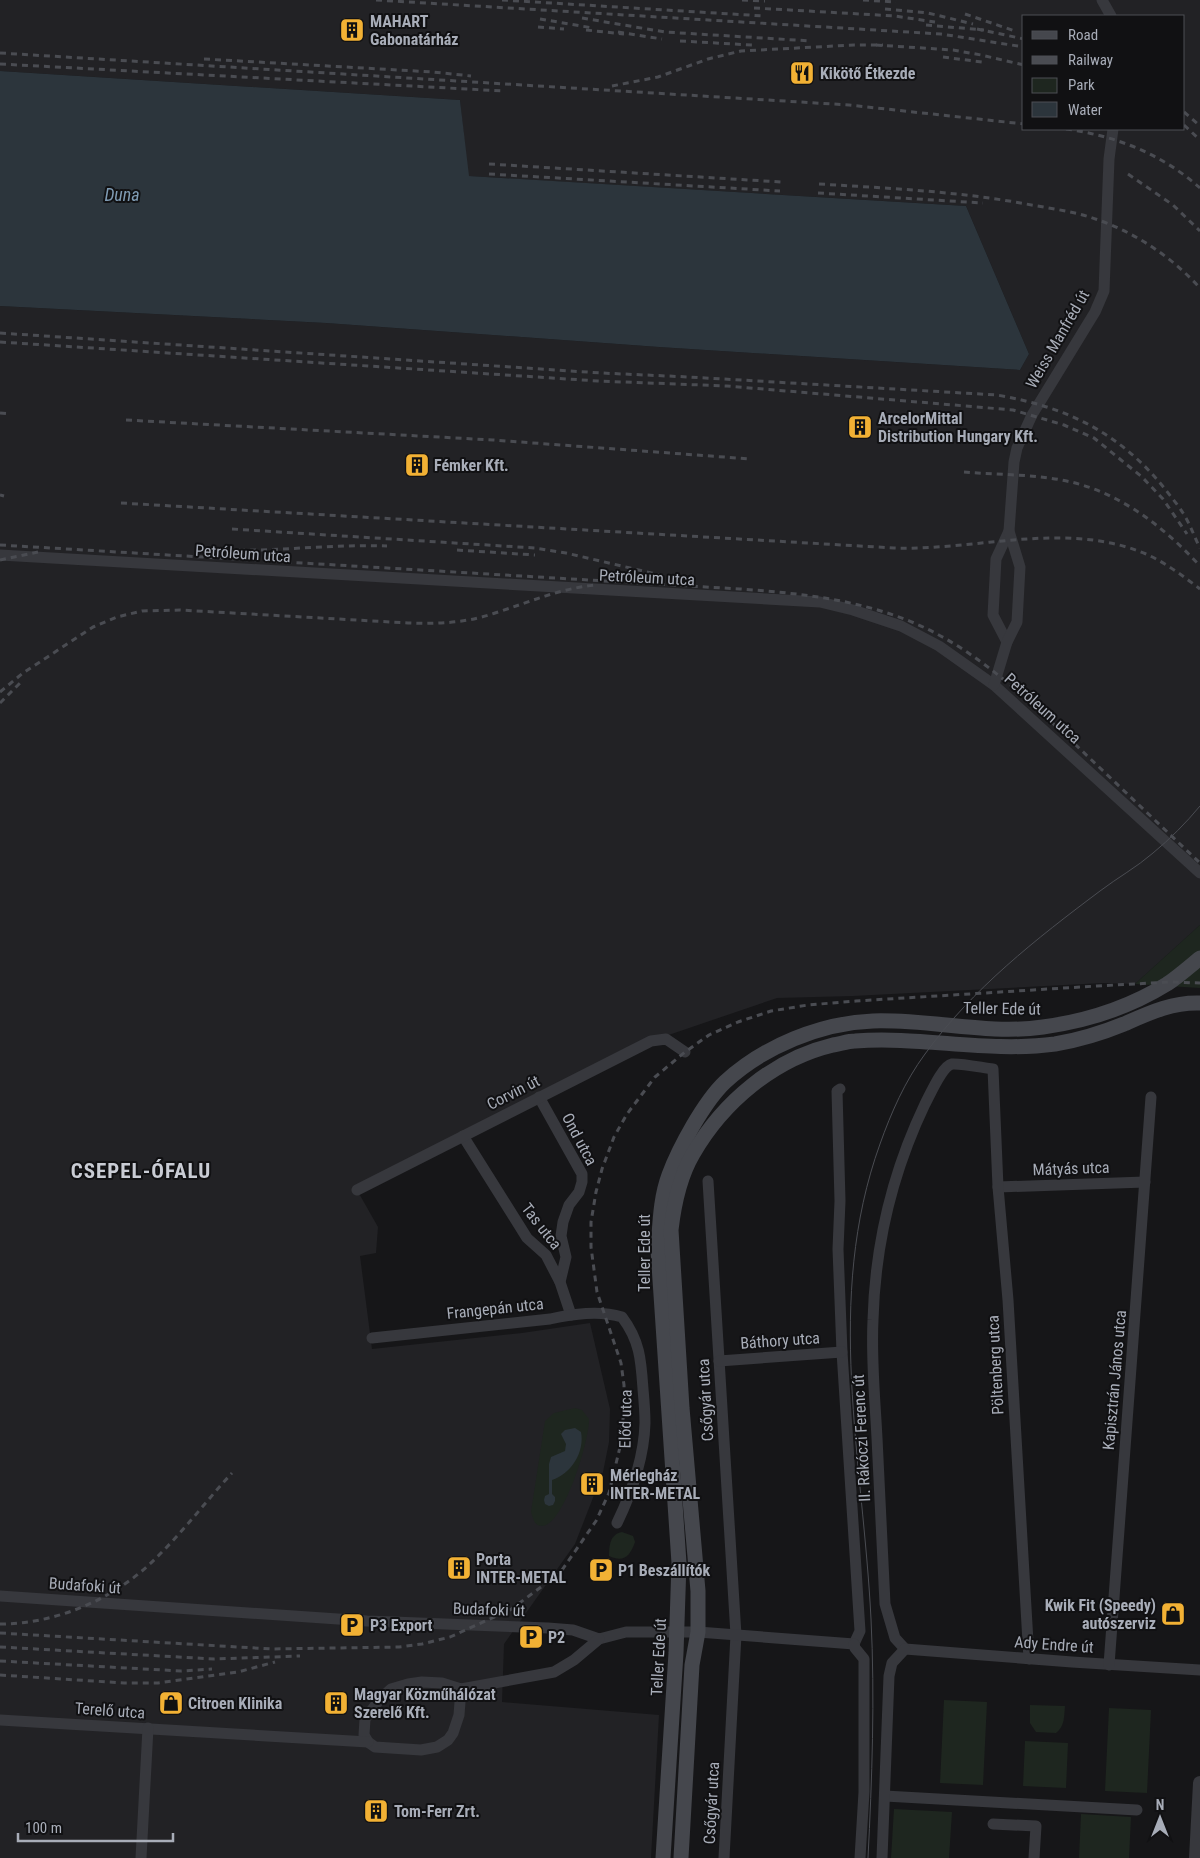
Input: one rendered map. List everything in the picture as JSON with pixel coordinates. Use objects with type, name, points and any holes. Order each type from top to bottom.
[{"type":"main road","name":"Teller Ede út","points":[[663,1858],[677,1632],[679,1563],[658,1250],[660,1213],[668,1177],[680,1148],[697,1120],[725,1082],[758,1057],[810,1033],[844,1024],[896,1021],[991,1028],[1042,1027],[1083,1020],[1124,1005],[1157,989],[1170,982],[1200,958]]},
{"type":"main road","name":"Teller Ede út","points":[[681,1858],[692,1660],[698,1632],[698,1590],[682,1408],[671,1239],[674,1207],[680,1184],[692,1155],[714,1121],[760,1078],[818,1049],[853,1041],[895,1041],[1012,1048],[1056,1044],[1105,1031],[1149,1012],[1180,1004],[1200,1003]]},
{"type":"street","points":[[1102,0],[1110,15]]},
{"type":"street","name":"Weiss Manfréd út","points":[[1007,642],[993,615],[996,559],[1009,531],[1014,462],[1017,448],[1032,415],[1095,312],[1104,291],[1110,150],[1113,130]]},
{"type":"street","name":"Weiss Manfréd út","points":[[994,685],[1007,642],[1017,622],[1020,567],[1009,531]]},
{"type":"street","name":"Petróleum utca","points":[[0,555],[635,593],[820,602],[853,610],[902,626],[939,646],[994,685],[1200,873]]},
{"type":"street","name":"Corvin út","points":[[357,1190],[651,1041],[666,1039],[685,1052]]},
{"type":"street","name":"II. Rákóczi Ferenc út","points":[[905,1649],[895,1638],[885,1604],[873,1351],[873,1312],[879,1251],[885,1220],[904,1156],[919,1118],[946,1067],[952,1064],[993,1070]]},
{"type":"street","name":"Pöltenberg utca","points":[[993,1070],[998,1187],[1008,1300],[1029,1659]]},
{"type":"street","name":"II. Rákóczi Ferenc út","points":[[840,1089],[837,1091],[840,1200],[838,1249],[842,1352],[860,1631],[854,1644]]},
{"type":"street","name":"Ond utca","points":[[539,1097],[582,1174],[579,1192],[569,1205],[563,1222],[562,1236],[566,1257],[560,1282]]},
{"type":"street","name":"Kapisztrán János utca","points":[[1109,1664],[1151,1097]]},
{"type":"street","name":"Tas utca","points":[[463,1136],[527,1238],[546,1255],[560,1282],[571,1315]]},
{"type":"street","name":"Csőgyár utca","points":[[708,1181],[736,1635],[724,1858]]},
{"type":"street","name":"Mátyás utca","points":[[998,1187],[1145,1182]]},
{"type":"street","name":"Frangepán utca","points":[[372,1338],[550,1319],[571,1315],[604,1313],[622,1317]]},
{"type":"street","name":"Előd utca","points":[[617,1523],[637,1472],[643,1446],[645,1423],[638,1344],[632,1330],[622,1317]]},
{"type":"street","name":"Báthory utca","points":[[719,1361],[842,1352]]},
{"type":"street","name":"Budafoki út","points":[[0,1596],[367,1621],[540,1627],[573,1630],[598,1639]]},
{"type":"street","points":[[461,1689],[459,1715],[453,1733],[448,1740],[437,1747],[421,1750],[392,1749],[375,1747],[368,1742],[364,1730],[366,1719],[380,1699],[391,1689],[422,1682],[442,1683],[461,1689],[554,1672],[574,1660],[598,1639],[626,1632],[698,1632],[854,1644],[864,1659],[864,1792],[860,1858]]},
{"type":"street","points":[[882,1858],[889,1676],[892,1663],[905,1649]]},
{"type":"street","name":"Ady Endre út","points":[[905,1649],[1200,1670]]},
{"type":"street","name":"Terelő utca","points":[[0,1720],[368,1742]]},
{"type":"street","points":[[141,1858],[148,1728]]},
{"type":"street","points":[[1196,1858],[1200,1783]]},
{"type":"street","points":[[885,1796],[1137,1810]]},
{"type":"street","points":[[993,1824],[1036,1826],[1034,1858]]},
{"type":"shaded area","points":[[0,0],[1200,0],[1200,925],[1135,984],[1103,983],[777,998],[651,1041],[357,1190],[378,1227],[376,1253],[360,1256],[372,1349],[522,1333],[590,1323],[610,1409],[609,1442],[603,1472],[575,1544],[504,1644],[502,1702],[659,1715],[651,1858],[0,1858],[0,306],[326,323],[1020,370],[1029,354],[966,206],[468,176],[460,100],[0,71]]},
{"type":"green space","points":[[1200,925],[1200,988],[1135,984]]},
{"type":"green space","points":[[575,1408],[582,1410],[589,1419],[580,1461],[567,1497],[559,1512],[550,1522],[539,1526],[534,1521],[531,1512],[545,1421],[554,1413]]},
{"type":"green space","points":[[622,1532],[633,1536],[635,1542],[631,1551],[626,1557],[619,1559],[609,1556],[613,1538]]},
{"type":"green space","points":[[944,1700],[987,1702],[983,1785],[940,1783]]},
{"type":"green space","points":[[1030,1705],[1065,1706],[1064,1721],[1059,1730],[1056,1733],[1036,1732],[1030,1723]]},
{"type":"green space","points":[[1109,1708],[1151,1710],[1147,1793],[1105,1791]]},
{"type":"green space","points":[[1025,1741],[1068,1743],[1066,1788],[1023,1786]]},
{"type":"green space","points":[[894,1809],[952,1812],[949,1858],[891,1858]]},
{"type":"green space","points":[[1081,1814],[1131,1817],[1129,1858],[1079,1858]]},
{"type":"water","name":"Duna","points":[[0,71],[460,100],[469,176],[966,206],[1029,354],[1020,370],[326,323],[0,306]]},
{"type":"water","points":[[575,1428],[581,1432],[582,1440],[579,1454],[565,1473],[552,1480],[552,1494],[555,1497],[555,1501],[553,1505],[549,1506],[545,1504],[544,1500],[545,1496],[549,1494],[549,1464],[551,1457],[565,1451],[566,1444],[561,1434],[565,1430]]},
{"type":"tram line","points":[[868,1858],[873,1739],[871,1619],[856,1439],[850,1320],[854,1261],[863,1202],[880,1144],[894,1109],[911,1075],[943,1030],[963,1008],[1006,966],[1029,947],[1076,909],[1159,848],[1200,806]]},
{"type":"railway","points":[[376,0],[941,34],[1022,47]]},
{"type":"railway","points":[[502,0],[764,16]]},
{"type":"railway","points":[[742,0],[765,1]]},
{"type":"railway","points":[[863,0],[896,2]]},
{"type":"railway","points":[[754,8],[895,16],[935,22]]},
{"type":"railway","points":[[885,9],[928,13],[973,24]]},
{"type":"railway","points":[[965,14],[1015,31]]},
{"type":"railway","points":[[582,18],[665,32],[811,41]]},
{"type":"railway","points":[[540,19],[593,28]]},
{"type":"railway","points":[[926,25],[984,30]]},
{"type":"railway","points":[[538,27],[564,29]]},
{"type":"railway","points":[[977,29],[1022,39]]},
{"type":"railway","points":[[586,30],[624,34]]},
{"type":"railway","points":[[618,32],[662,39]]},
{"type":"railway","points":[[680,41],[752,45]]},
{"type":"railway","points":[[876,45],[953,50],[1022,65]]},
{"type":"railway","points":[[612,86],[658,77],[708,59],[741,51],[883,45]]},
{"type":"railway","points":[[0,53],[849,105],[1022,124]]},
{"type":"railway","points":[[943,57],[982,62]]},
{"type":"railway","points":[[204,59],[433,72],[471,76]]},
{"type":"railway","points":[[0,64],[504,91]]},
{"type":"railway","points":[[1185,113],[1200,126]]},
{"type":"railway","points":[[1185,126],[1200,140]]},
{"type":"railway","points":[[1072,130],[1103,136],[1138,148],[1170,165],[1200,188]]},
{"type":"railway","points":[[489,164],[781,182]]},
{"type":"railway","points":[[489,174],[780,191]]},
{"type":"railway","points":[[1128,174],[1173,205],[1200,231]]},
{"type":"railway","points":[[819,184],[966,195],[1079,214],[1113,226],[1144,242],[1174,263],[1200,288]]},
{"type":"railway","points":[[818,193],[983,203]]},
{"type":"railway","points":[[0,333],[601,373],[997,395],[1022,400],[1069,415],[1111,438],[1130,452],[1148,469],[1179,507],[1200,548]]},
{"type":"railway","points":[[0,342],[598,381],[727,386],[1013,410],[1064,425],[1094,438],[1142,477],[1163,499],[1187,534]]},
{"type":"railway","points":[[0,413],[10,414]]},
{"type":"railway","points":[[126,420],[493,440],[751,459]]},
{"type":"railway","points":[[964,472],[1045,477],[1090,487],[1142,514],[1200,566]]},
{"type":"railway","points":[[0,495],[4,496]]},
{"type":"railway","points":[[121,503],[894,548],[925,548],[1021,539],[1085,539],[1116,544],[1146,554],[1200,589]]},
{"type":"railway","points":[[232,529],[535,548],[566,553],[686,581]]},
{"type":"railway","points":[[0,545],[740,589],[804,595],[866,607],[907,620],[932,631],[978,659],[1040,711],[1200,863]]},
{"type":"railway","points":[[217,550],[387,546]]},
{"type":"railway","points":[[457,550],[535,555]]},
{"type":"railway","points":[[0,560],[38,552]]},
{"type":"railway","points":[[0,692],[23,673],[93,627],[117,617],[142,611],[180,610],[408,623],[441,623],[463,621],[484,616],[556,593],[595,585]]},
{"type":"railway","points":[[0,703],[20,683]]},
{"type":"railway","points":[[0,1633],[272,1649],[399,1647],[450,1637],[510,1610],[560,1573],[596,1521],[609,1493],[620,1447],[624,1410],[624,1385],[621,1363],[597,1292],[591,1247],[591,1222],[602,1169],[614,1137],[627,1114],[655,1077],[709,1035],[738,1022],[771,1011],[808,1005],[856,1001],[1170,982],[1200,983]]},
{"type":"railway","points":[[0,1624],[21,1623],[63,1614],[84,1607],[122,1586],[165,1549],[232,1473]]},
{"type":"railway","points":[[0,1647],[214,1659],[300,1656]]},
{"type":"railway","points":[[0,1661],[181,1671],[212,1669]]},
{"type":"railway","points":[[0,1675],[124,1683],[158,1683],[238,1672],[275,1662]]},
{"type":"place","name":"MAHART Gabonatárház","points":[[352,30]]},
{"type":"place","name":"Kikötő Étkezde","points":[[802,73]]},
{"type":"place","name":"ArcelorMittal Distribution Hungary Kft.","points":[[860,427]]},
{"type":"place","name":"Fémker Kft.","points":[[417,465]]},
{"type":"place","name":"Mérlegház INTER-METAL","points":[[592,1484]]},
{"type":"place","name":"Porta INTER-METAL","points":[[459,1568]]},
{"type":"place","name":"P1 Beszállítók","points":[[601,1570]]},
{"type":"place","name":"Kwik Fit (Speedy) autószerviz","points":[[1173,1614]]},
{"type":"place","name":"P3 Export","points":[[352,1625]]},
{"type":"place","name":"P2","points":[[531,1637]]},
{"type":"place","name":"Citroen Klinika","points":[[171,1703]]},
{"type":"place","name":"Magyar Közműhálózat Szerelő Kft.","points":[[336,1703]]},
{"type":"place","name":"Tom-Ferr Zrt.","points":[[376,1811]]},
{"type":"district","name":"CSEPEL-ÓFALU","points":[[141,1171]]}]
